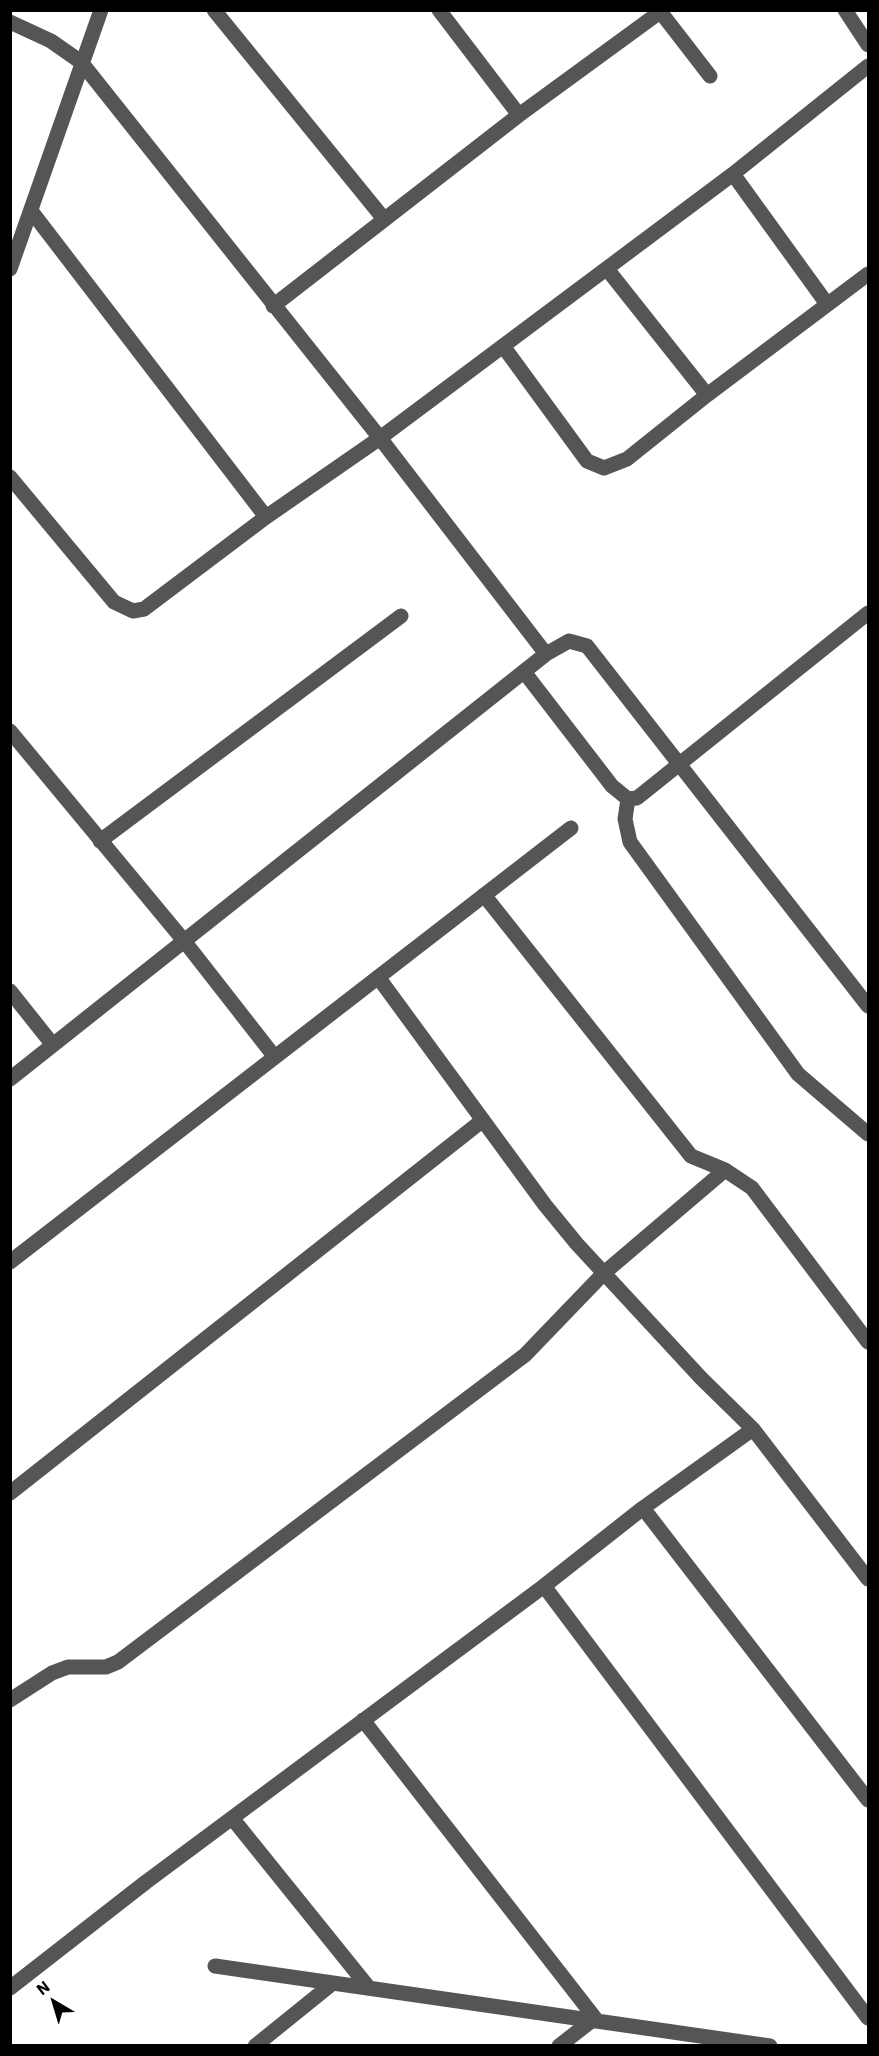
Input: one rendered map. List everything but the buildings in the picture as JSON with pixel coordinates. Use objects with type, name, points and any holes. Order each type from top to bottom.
[{"type":"street","points":[[10,268],[32,212],[81,62],[101,10]]},
{"type":"street","points":[[214,10],[384,219]]},
{"type":"street","points":[[439,10],[519,115]]},
{"type":"street","points":[[845,10],[868,45]]},
{"type":"street","points":[[273,306],[519,115],[660,11],[710,76]]},
{"type":"street","points":[[10,22],[51,41],[81,62],[380,438],[546,654]]},
{"type":"street","points":[[10,477],[114,602],[133,611],[144,609],[267,517],[380,438],[607,269],[733,174],[868,66]]},
{"type":"street","points":[[733,174],[827,304]]},
{"type":"street","points":[[32,212],[267,517]]},
{"type":"street","points":[[607,269],[707,394]]},
{"type":"street","points":[[503,346],[587,461],[594,466],[604,468],[627,459],[707,394],[868,274]]},
{"type":"street","points":[[525,673],[612,786],[628,799],[637,798],[868,613]]},
{"type":"street","points":[[100,841],[401,616]]},
{"type":"street","points":[[10,1079],[525,673],[546,654],[569,641],[587,646],[680,762],[868,1006]]},
{"type":"street","points":[[10,731],[185,942],[274,1056]]},
{"type":"street","points":[[628,799],[626,831],[637,851],[798,1074],[868,1134]]},
{"type":"street","points":[[11,1260],[571,828]]},
{"type":"street","points":[[484,895],[691,1156],[725,1170],[752,1188],[868,1342]]},
{"type":"street","points":[[378,977],[545,1205],[701,1378],[753,1429],[868,1579]]},
{"type":"street","points":[[10,991],[53,1045]]},
{"type":"street","points":[[10,1492],[483,1120]]},
{"type":"street","points":[[10,1700],[52,1673],[68,1667],[106,1667],[118,1662],[525,1355],[604,1273],[725,1170]]},
{"type":"street","points":[[10,1988],[232,1818],[544,1586],[643,1508],[753,1429]]},
{"type":"street","points":[[643,1508],[868,1800]]},
{"type":"street","points":[[544,1586],[868,2018]]},
{"type":"street","points":[[363,1720],[595,2018]]},
{"type":"street","points":[[232,1818],[369,1988]]},
{"type":"street","points":[[215,1966],[595,2018],[694,2041],[770,2046]]},
{"type":"street","points":[[255,2046],[333,1983]]},
{"type":"street","points":[[559,2046],[595,2018]]}]
